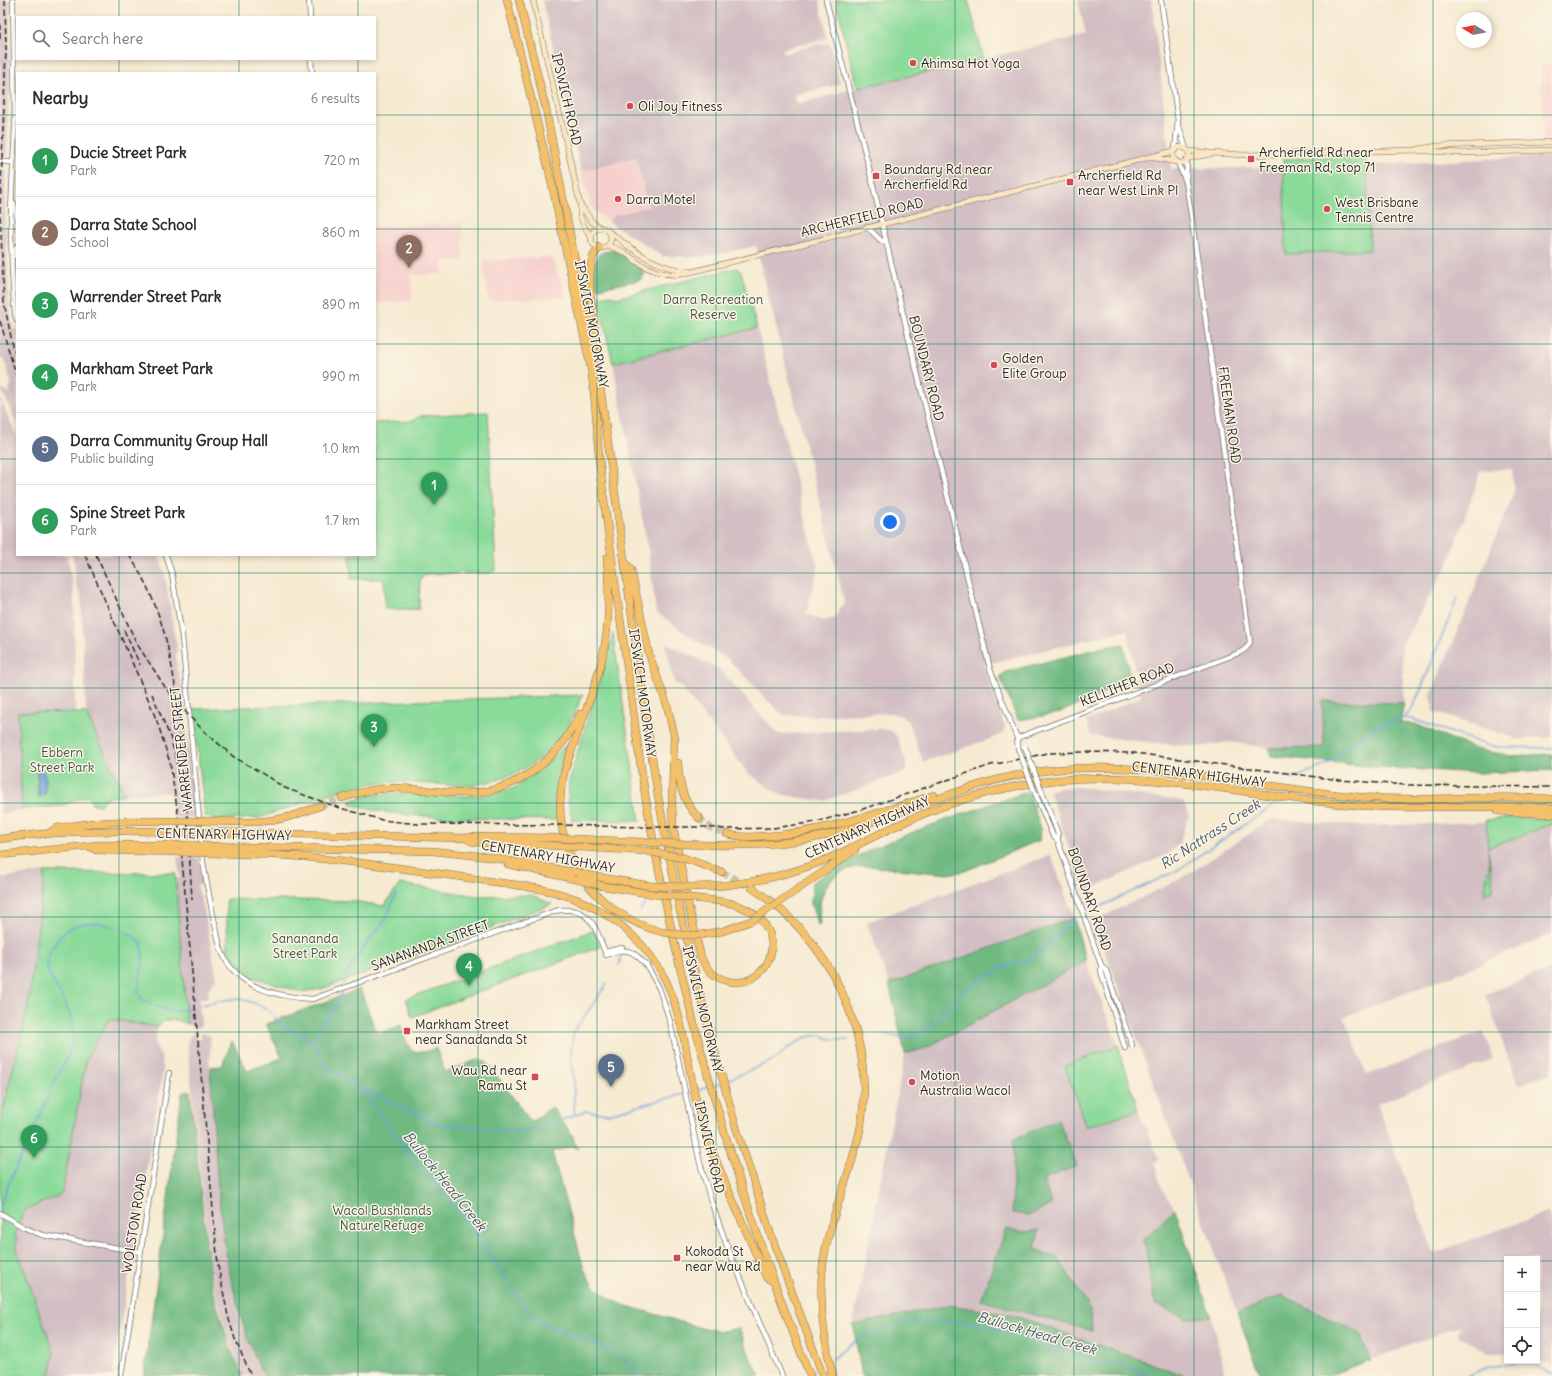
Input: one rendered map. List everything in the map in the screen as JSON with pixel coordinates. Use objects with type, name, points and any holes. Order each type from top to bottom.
[{"type":"highway","name":"IPSWICH MOTORWAY","points":[[507,0],[549,171],[591,369],[594,389],[597,440],[607,525],[647,809],[656,859],[677,954],[708,1079],[748,1207],[774,1282],[810,1376]]},
{"type":"highway","name":"IPSWICH MOTORWAY","points":[[519,0],[546,109],[584,308],[598,371],[648,732],[669,855],[693,967],[721,1075],[757,1194],[823,1376]]},
{"type":"highway","points":[[598,371],[599,360],[590,279],[593,257],[604,247]]},
{"type":"highway","points":[[607,525],[604,532],[609,580],[608,623],[602,662],[566,764],[561,787],[561,824],[568,850],[582,878],[603,902],[625,918],[642,926],[662,932],[682,935],[700,935],[723,931],[751,920],[812,878],[852,853],[860,844]]},
{"type":"highway","points":[[624,560],[631,570],[649,654],[668,709],[678,752],[680,786],[690,808],[699,818]]},
{"type":"highway","points":[[342,798],[362,792],[390,788],[464,793],[486,791],[505,786],[525,777],[544,764],[553,755],[569,735],[582,710],[588,703]]},
{"type":"highway","points":[[489,857],[497,862],[603,886],[653,894],[692,898],[727,902],[753,912],[761,918],[769,930],[772,948],[769,960],[759,973],[748,980],[729,982],[715,976],[710,972],[701,957],[689,908],[673,826],[672,803],[674,736]]},
{"type":"highway","name":"CENTENARY HIGHWAY","points":[[0,839],[90,831],[207,832],[465,838],[559,838],[747,846],[774,844],[813,838],[844,830],[974,786],[1003,778],[1042,771],[1083,767],[1164,771],[1363,797],[1410,799],[1552,799]]},
{"type":"highway","name":"CENTENARY HIGHWAY","points":[[0,855],[106,844],[208,850],[417,850],[489,857],[636,884],[690,887],[739,883],[775,876],[817,863],[860,844],[914,817],[962,800],[1006,788],[1072,778],[1112,777],[1147,779],[1338,804],[1418,808],[1508,806],[1552,808]]},
{"type":"highway","points":[[727,834],[744,837],[770,836],[820,829],[965,785],[974,786]]},
{"type":"highway","points":[[47,834],[57,828],[132,820],[250,822],[274,820],[298,814],[320,806]]},
{"type":"highway","points":[[1418,808],[1425,811],[1507,811],[1552,814]]},
{"type":"highway","points":[[465,838],[472,842],[645,851],[684,858],[722,872]]},
{"type":"highway","points":[[208,850],[363,862],[542,890],[581,901],[601,911],[621,925],[643,946],[658,966],[666,981],[676,1008],[696,1103],[714,1156],[766,1277],[774,1282]]},
{"type":"highway","points":[[752,888],[769,899],[790,918],[808,937],[826,961],[848,1005],[860,1050],[863,1081],[861,1123],[855,1152],[832,1223],[825,1251],[822,1275],[821,1300],[824,1330],[833,1376]]},
{"type":"main road","name":"IPSWICH ROAD","points":[[533,0],[580,204],[582,221],[592,239]]},
{"type":"main road","points":[[1412,150],[1438,146],[1552,142]]},
{"type":"main road","points":[[1210,154],[1188,159],[1183,163],[1177,162],[1173,157],[1174,150],[1180,147],[1187,150],[1210,154],[1245,155],[1412,150],[1461,153],[1552,150]]},
{"type":"main road","name":"ARCHERFIELD ROAD","points":[[604,247],[621,250],[649,269],[662,274],[676,275],[882,223],[1153,158],[1174,150]]},
{"type":"main road","points":[[1187,150],[1188,159]]},
{"type":"main road","name":"ARCHERFIELD ROAD","points":[[1153,158],[1177,162]]},
{"type":"main road","name":"IPSWICH ROAD","points":[[580,204],[592,222],[601,228]]},
{"type":"main road","points":[[601,228],[609,232],[610,241],[604,247],[595,245],[592,239],[593,233],[601,228]]},
{"type":"main road","name":"ARCHERFIELD ROAD","points":[[609,232],[654,263],[670,269],[693,271]]},
{"type":"street","points":[[13,0],[15,126],[13,185],[16,216]]},
{"type":"street","points":[[309,0],[310,16]]},
{"type":"street","name":"BOUNDARY ROAD","points":[[826,0],[882,223],[990,669],[1017,738],[1018,748],[1035,792],[1053,836],[1058,841]]},
{"type":"street","points":[[1161,0],[1178,121],[1187,150]]},
{"type":"street","points":[[311,60],[312,72]]},
{"type":"street","points":[[1174,150],[1178,121]]},
{"type":"street","name":"FREEMAN ROAD","points":[[1188,159],[1186,182],[1250,642],[1245,650]]},
{"type":"street","points":[[0,162],[13,162]]},
{"type":"street","name":"FREEMAN ROAD","points":[[1177,162],[1186,182]]},
{"type":"street","points":[[13,185],[10,228],[12,232],[14,308],[16,316]]},
{"type":"street","points":[[11,224],[16,221]]},
{"type":"street","points":[[866,228],[872,230],[880,241],[886,243]]},
{"type":"street","points":[[12,232],[16,235]]},
{"type":"street","points":[[12,261],[16,249]]},
{"type":"street","name":"WARRENDER STREET","points":[[166,556],[172,574],[182,637],[203,862],[208,893],[223,953],[236,973],[252,985],[289,996],[313,999]]},
{"type":"street","name":"KELLIHER ROAD","points":[[1017,738],[1245,650]]},
{"type":"street","name":"BOUNDARY ROAD","points":[[1017,738],[1025,747],[1058,834],[1058,841],[1101,965],[1101,971],[1125,1048]]},
{"type":"street","name":"SANANANDA STREET","points":[[313,999],[566,908],[576,910],[586,916],[594,926],[606,954]]},
{"type":"street","name":"IPSWICH ROAD","points":[[606,954],[619,948],[631,949],[641,956],[664,1000],[684,1083],[700,1164],[727,1246],[782,1376]]},
{"type":"street","name":"BOUNDARY ROAD","points":[[1101,965],[1106,970],[1132,1045]]},
{"type":"street","name":"WOLSTON ROAD","points":[[122,1376],[169,1073]]},
{"type":"street","points":[[0,1213],[34,1233],[44,1236],[141,1252]]},
{"type":"shaded area","points":[[0,0],[9,0],[10,3],[9,89],[6,156],[0,156]]},
{"type":"shaded area","points":[[542,0],[819,0],[828,38],[783,49],[784,54],[815,45],[830,43],[840,84],[794,95],[797,104],[857,88],[1086,35],[1078,0],[1152,0],[1171,169],[1283,167],[1287,254],[1370,250],[1367,165],[1549,156],[1552,225],[1552,737],[1518,739],[1434,712],[1431,695],[1514,493],[1512,469],[1481,471],[1448,565],[1402,644],[1404,703],[1322,701],[1324,747],[1269,748],[1229,742],[1198,747],[1091,736],[1086,721],[1141,697],[1127,630],[983,665],[1005,727],[1004,734],[923,762],[909,722],[902,716],[890,713],[812,716],[782,715],[728,659],[695,640],[656,612],[648,548],[613,363],[757,328],[818,569],[806,614],[824,621],[835,618],[840,607],[845,605],[756,246],[701,257],[662,256],[609,222],[614,215],[648,207],[636,157],[581,171]]},
{"type":"shaded area","points":[[1541,65],[1552,65],[1552,140],[1543,140]]},
{"type":"shaded area","points":[[636,157],[648,207],[614,215],[609,222],[595,211],[590,204],[581,171]]},
{"type":"shaded area","points":[[0,169],[5,170],[5,211],[9,300],[13,329],[16,330],[16,342],[14,343],[16,348],[16,422],[1,389],[6,390],[8,393],[10,392],[9,389],[11,384],[5,360],[0,358]]},
{"type":"shaded area","points":[[462,223],[463,261],[444,261],[443,274],[411,275],[412,301],[376,303],[376,227]]},
{"type":"shaded area","points":[[552,257],[566,297],[489,300],[483,260]]},
{"type":"shaded area","points":[[0,397],[16,435],[16,556],[66,556],[69,563],[74,597],[75,713],[19,712],[22,809],[0,814]]},
{"type":"shaded area","points":[[72,556],[158,556],[164,570],[175,639],[177,642],[177,671],[182,685],[195,818],[174,818],[174,806],[171,793],[124,794],[86,713],[81,595],[75,582],[75,566]]},
{"type":"shaded area","points":[[665,643],[719,669],[778,734],[881,729],[892,731],[897,737],[907,765],[906,772],[824,801],[783,795],[771,789],[748,773],[679,684],[675,684]]},
{"type":"shaded area","points":[[1079,787],[1183,801],[1189,815],[1180,842],[1168,854],[1085,891],[1049,791],[1058,788]]},
{"type":"shaded area","points":[[1272,819],[1359,826],[1489,822],[1552,825],[1552,934],[1461,972],[1344,1017],[1367,1075],[1483,1031],[1493,1059],[1377,1104],[1434,1253],[1549,1212],[1552,1221],[1552,1365],[1540,1361],[1540,1256],[1504,1256],[1504,1353],[1489,1353],[1458,1336],[1460,1326],[1370,1360],[1360,1333],[1282,1295],[1237,1313],[1094,921],[1184,877]]},
{"type":"shaded area","points":[[1051,855],[1074,918],[889,984],[867,922]]},
{"type":"shaded area","points":[[177,857],[199,858],[203,888],[199,884],[197,886],[203,905],[217,978],[208,989],[209,996],[199,999],[201,1026],[195,1028],[187,1024],[175,878],[180,878]]},
{"type":"shaded area","points":[[45,872],[28,1007],[0,1122],[0,878]]},
{"type":"shaded area","points":[[1086,961],[1118,1045],[1065,1066],[1086,1127],[1138,1110],[1159,1158],[1155,1163],[1162,1190],[1175,1209],[1211,1317],[1226,1376],[1187,1376],[1015,1316],[950,1305],[853,1325],[905,1054],[926,1048]]},
{"type":"shaded area","points":[[1552,969],[1552,1073],[1518,1085],[1485,994]]},
{"type":"shaded area","points":[[109,1018],[157,1027],[155,1044],[162,1059],[163,1071],[112,1376],[50,1376],[54,1353],[17,1250],[15,1232],[24,1211],[62,1194],[86,1060]]},
{"type":"shaded area","points":[[196,1033],[196,1039],[201,1039],[201,1033],[211,1036],[209,1066],[224,1244],[234,1300],[242,1326],[263,1376],[244,1376],[229,1341],[218,1303],[210,1266],[187,1042],[192,1034]]},
{"type":"green space","points":[[836,0],[968,0],[984,59],[857,88]]},
{"type":"green space","name":"West Brisbane Tennis Centre","points":[[1366,155],[1370,250],[1286,254],[1283,159]]},
{"type":"green space","points":[[613,250],[645,271],[644,276],[640,280],[599,288],[594,284],[595,262],[599,254]]},
{"type":"green space","name":"Darra Recreation Reserve","points":[[736,268],[741,272],[757,328],[613,363],[599,302],[600,297],[612,295],[616,298]]},
{"type":"green space","points":[[488,412],[496,570],[490,573],[427,574],[422,576],[420,580],[419,609],[385,609],[384,579],[351,579],[350,556],[376,556],[376,423],[411,421],[421,416]]},
{"type":"green space","points":[[613,634],[640,821],[572,820],[568,800],[569,781]]},
{"type":"green space","points":[[1123,644],[1131,681],[1125,685],[1107,691],[1093,699],[1055,714],[1018,720],[1000,677],[1005,672],[1104,647]]},
{"type":"green space","points":[[583,695],[565,733],[538,760],[519,772],[497,780],[468,786],[400,782],[374,783],[334,792],[259,818],[212,820],[212,817],[205,816],[193,709]]},
{"type":"green space","points":[[1322,701],[1404,703],[1400,723],[1415,724],[1476,749],[1511,756],[1552,754],[1552,770],[1480,773],[1375,767],[1271,756],[1269,748],[1324,747]]},
{"type":"green space","name":"Ebbern Street Park","points":[[18,712],[86,713],[124,794],[105,798],[100,805],[92,804],[89,795],[61,806],[22,809]]},
{"type":"green space","points":[[569,742],[559,786],[557,820],[482,819],[413,815],[383,812],[361,807],[349,801],[370,795],[395,793],[465,796],[483,795],[512,789],[538,772]]},
{"type":"green space","points":[[1024,793],[1029,793],[1041,831],[1040,840],[965,871],[948,874],[868,866],[855,867],[844,871],[835,876],[824,892],[819,913],[820,925],[818,925],[811,904],[812,882],[850,860],[892,840],[967,812]]},
{"type":"green space","points":[[1517,817],[1552,819],[1552,824],[1488,848],[1493,886],[1492,890],[1484,894],[1489,866],[1486,820]]},
{"type":"green space","points":[[45,872],[175,873],[187,1024],[177,1020],[165,1020],[157,1027],[109,1019],[86,1060],[62,1194],[24,1211],[15,1232],[17,1250],[54,1353],[50,1376],[0,1376],[0,1122],[28,1007]]},
{"type":"green space","name":"Sanananda Street Park","points":[[400,884],[477,896],[531,895],[552,904],[457,941],[321,989],[301,992],[253,977],[236,962],[228,951],[226,899],[352,901],[384,906]]},
{"type":"green space","points":[[1074,918],[1086,961],[926,1048],[905,1054],[889,984]]},
{"type":"green space","points":[[594,930],[600,947],[412,1017],[406,999]]},
{"type":"green space","name":"Wacol Bushlands Nature Refuge","points":[[360,989],[377,1034],[401,1025],[408,1045],[411,1049],[420,1052],[436,1048],[445,1072],[479,1059],[486,1061],[531,1122],[552,1107],[571,1133],[578,1149],[573,1146],[552,1152],[584,1269],[598,1290],[611,1299],[624,1305],[705,1329],[722,1331],[739,1328],[751,1359],[761,1376],[264,1376],[248,1340],[236,1302],[228,1264],[218,1185],[210,1067],[222,1066],[232,1041],[247,1071],[282,1058],[266,1024]]},
{"type":"green space","points":[[1118,1045],[1138,1110],[1086,1127],[1065,1066]]},
{"type":"green space","points":[[190,1091],[209,1269],[216,1303],[230,1348],[243,1376],[144,1376],[182,1093]]},
{"type":"green space","points":[[1058,1119],[1077,1166],[1043,1179],[1052,1205],[1028,1215],[1012,1213],[1014,1139]]},
{"type":"green space","points":[[1175,1209],[1211,1317],[1186,1318],[1155,1304],[1144,1239]]},
{"type":"green space","points":[[1006,1229],[1024,1232],[1039,1230],[1035,1249],[1058,1258],[1091,1310],[1092,1331],[981,1300]]},
{"type":"green space","points":[[1282,1295],[1360,1333],[1370,1360],[1329,1376],[1261,1376],[1237,1313]]},
{"type":"green space","points":[[950,1305],[1015,1316],[1187,1376],[862,1376],[853,1325]]},
{"type":"water","points":[[43,771],[46,778],[45,794],[39,797],[37,772]]},
{"type":"waterway","points":[[1405,717],[1411,710],[1421,689],[1457,599]]},
{"type":"waterway","name":"Ric Nattrass Creek","points":[[1292,779],[1328,764],[1353,742],[1377,726],[1405,718],[1412,719],[1484,744],[1498,747],[1552,748]]},
{"type":"waterway","name":"Ric Nattrass Creek","points":[[1091,911],[1176,871],[1274,804]]},
{"type":"waterway","points":[[314,1042],[322,1024],[339,1002],[346,974],[369,940],[384,922],[396,895]]},
{"type":"waterway","points":[[640,911],[645,904]]},
{"type":"waterway","name":"Ric Nattrass Creek","points":[[882,1035],[910,1037],[921,1033],[941,1016],[970,987],[1003,967],[1026,960],[1042,950],[1075,918]]},
{"type":"waterway","name":"Bullock Head Creek","points":[[0,1208],[10,1181],[55,1080],[70,1052],[73,1042],[74,1029],[71,1016],[63,998],[49,975],[47,967],[47,960],[51,950],[63,933],[85,923],[97,923],[109,925],[132,936],[142,943],[143,961],[138,991],[141,998],[170,1011],[192,1008]]},
{"type":"waterway","points":[[619,965],[621,956]]},
{"type":"waterway","points":[[575,1115],[571,1051],[572,1038],[574,1031],[607,984]]},
{"type":"waterway","name":"Bullock Head Creek","points":[[201,1005],[222,1000],[238,999],[253,1002],[272,1013]]},
{"type":"waterway","name":"Bullock Head Creek","points":[[275,1017],[278,1022],[314,1042],[325,1066],[359,1087],[411,1158],[462,1214],[535,1321],[612,1350],[643,1376]]},
{"type":"waterway","name":"Ric Nattrass Creek","points":[[725,1081],[776,1059],[788,1048],[806,1037],[821,1035],[830,1039],[848,1040]]},
{"type":"waterway","name":"Ric Nattrass Creek","points":[[714,1085],[722,1083]]},
{"type":"waterway","name":"Ric Nattrass Creek","points":[[697,1090],[708,1087]]},
{"type":"waterway","name":"Ric Nattrass Creek","points":[[360,1088],[439,1124],[527,1132],[586,1111],[608,1114],[691,1092]]},
{"type":"waterway","name":"Bullock Head Creek","points":[[832,1359],[856,1341],[891,1327],[928,1321],[965,1322],[1001,1330],[1076,1355],[1086,1360],[1123,1365],[1152,1376]]},
{"type":"waterway","name":"Bullock Head Creek","points":[[1468,1376],[1492,1366],[1518,1362],[1535,1365],[1552,1373]]},
{"type":"waterway","name":"Bullock Head Creek","points":[[811,1374],[818,1369]]},
{"type":"tunnel","points":[[320,806],[342,798]]},
{"type":"tunnel","points":[[699,818],[711,828],[727,834]]},
{"type":"tunnel","points":[[722,872],[752,888]]},
{"type":"railway","points":[[5,0],[6,49],[0,212],[4,302],[16,356]]},
{"type":"railway","points":[[0,24],[0,40]]},
{"type":"railway","points":[[0,321],[16,375]]},
{"type":"railway","points":[[85,556],[149,701],[170,763],[178,814],[218,1266],[228,1316],[235,1339],[251,1376]]},
{"type":"railway","points":[[96,556],[137,644],[167,690],[205,732],[234,757],[285,788],[337,807],[382,820],[418,824],[704,827],[726,829],[773,828],[816,822],[863,809],[991,765],[1048,753],[1082,752],[1134,753],[1340,780],[1405,785],[1552,787]]},
{"type":"railway","points":[[130,556],[151,595],[165,635],[174,677],[184,764],[192,900]]},
{"type":"railway","points":[[124,630],[140,665]]},
{"type":"railway","points":[[152,694],[171,739],[181,781]]},
{"type":"place","name":"Ahimsa Hot Yoga","points":[[913,63]]},
{"type":"place","name":"Oli Joy Fitness","points":[[630,106]]},
{"type":"place","name":"Archerfield Rd near Freeman Rd, stop 71","points":[[1251,159]]},
{"type":"place","name":"Boundary Rd near Archerfield Rd","points":[[876,176]]},
{"type":"place","name":"Archerfield Rd near West Link Pl","points":[[1070,182]]},
{"type":"place","name":"Darra Motel","points":[[618,199]]},
{"type":"place","name":"West Brisbane Tennis Centre","points":[[1327,209]]},
{"type":"place","name":"Darra State School","points":[[409,268]]},
{"type":"place","name":"Golden Elite Group","points":[[994,365]]},
{"type":"place","name":"Ducie Street Park","points":[[434,505]]},
{"type":"place","name":"Warrender Street Park","points":[[374,747]]},
{"type":"place","name":"Markham Street Park","points":[[469,986]]},
{"type":"place","name":"Markham Street near Sanadanda St","points":[[407,1031]]},
{"type":"place","name":"Wau Rd near Ramu St","points":[[535,1077]]},
{"type":"place","name":"Motion Australia Wacol","points":[[912,1082]]},
{"type":"place","name":"Darra Community Group Hall","points":[[611,1087]]},
{"type":"place","name":"Spine Street Park","points":[[34,1158]]},
{"type":"place","name":"Kokoda St near Wau Rd","points":[[677,1258]]}]
